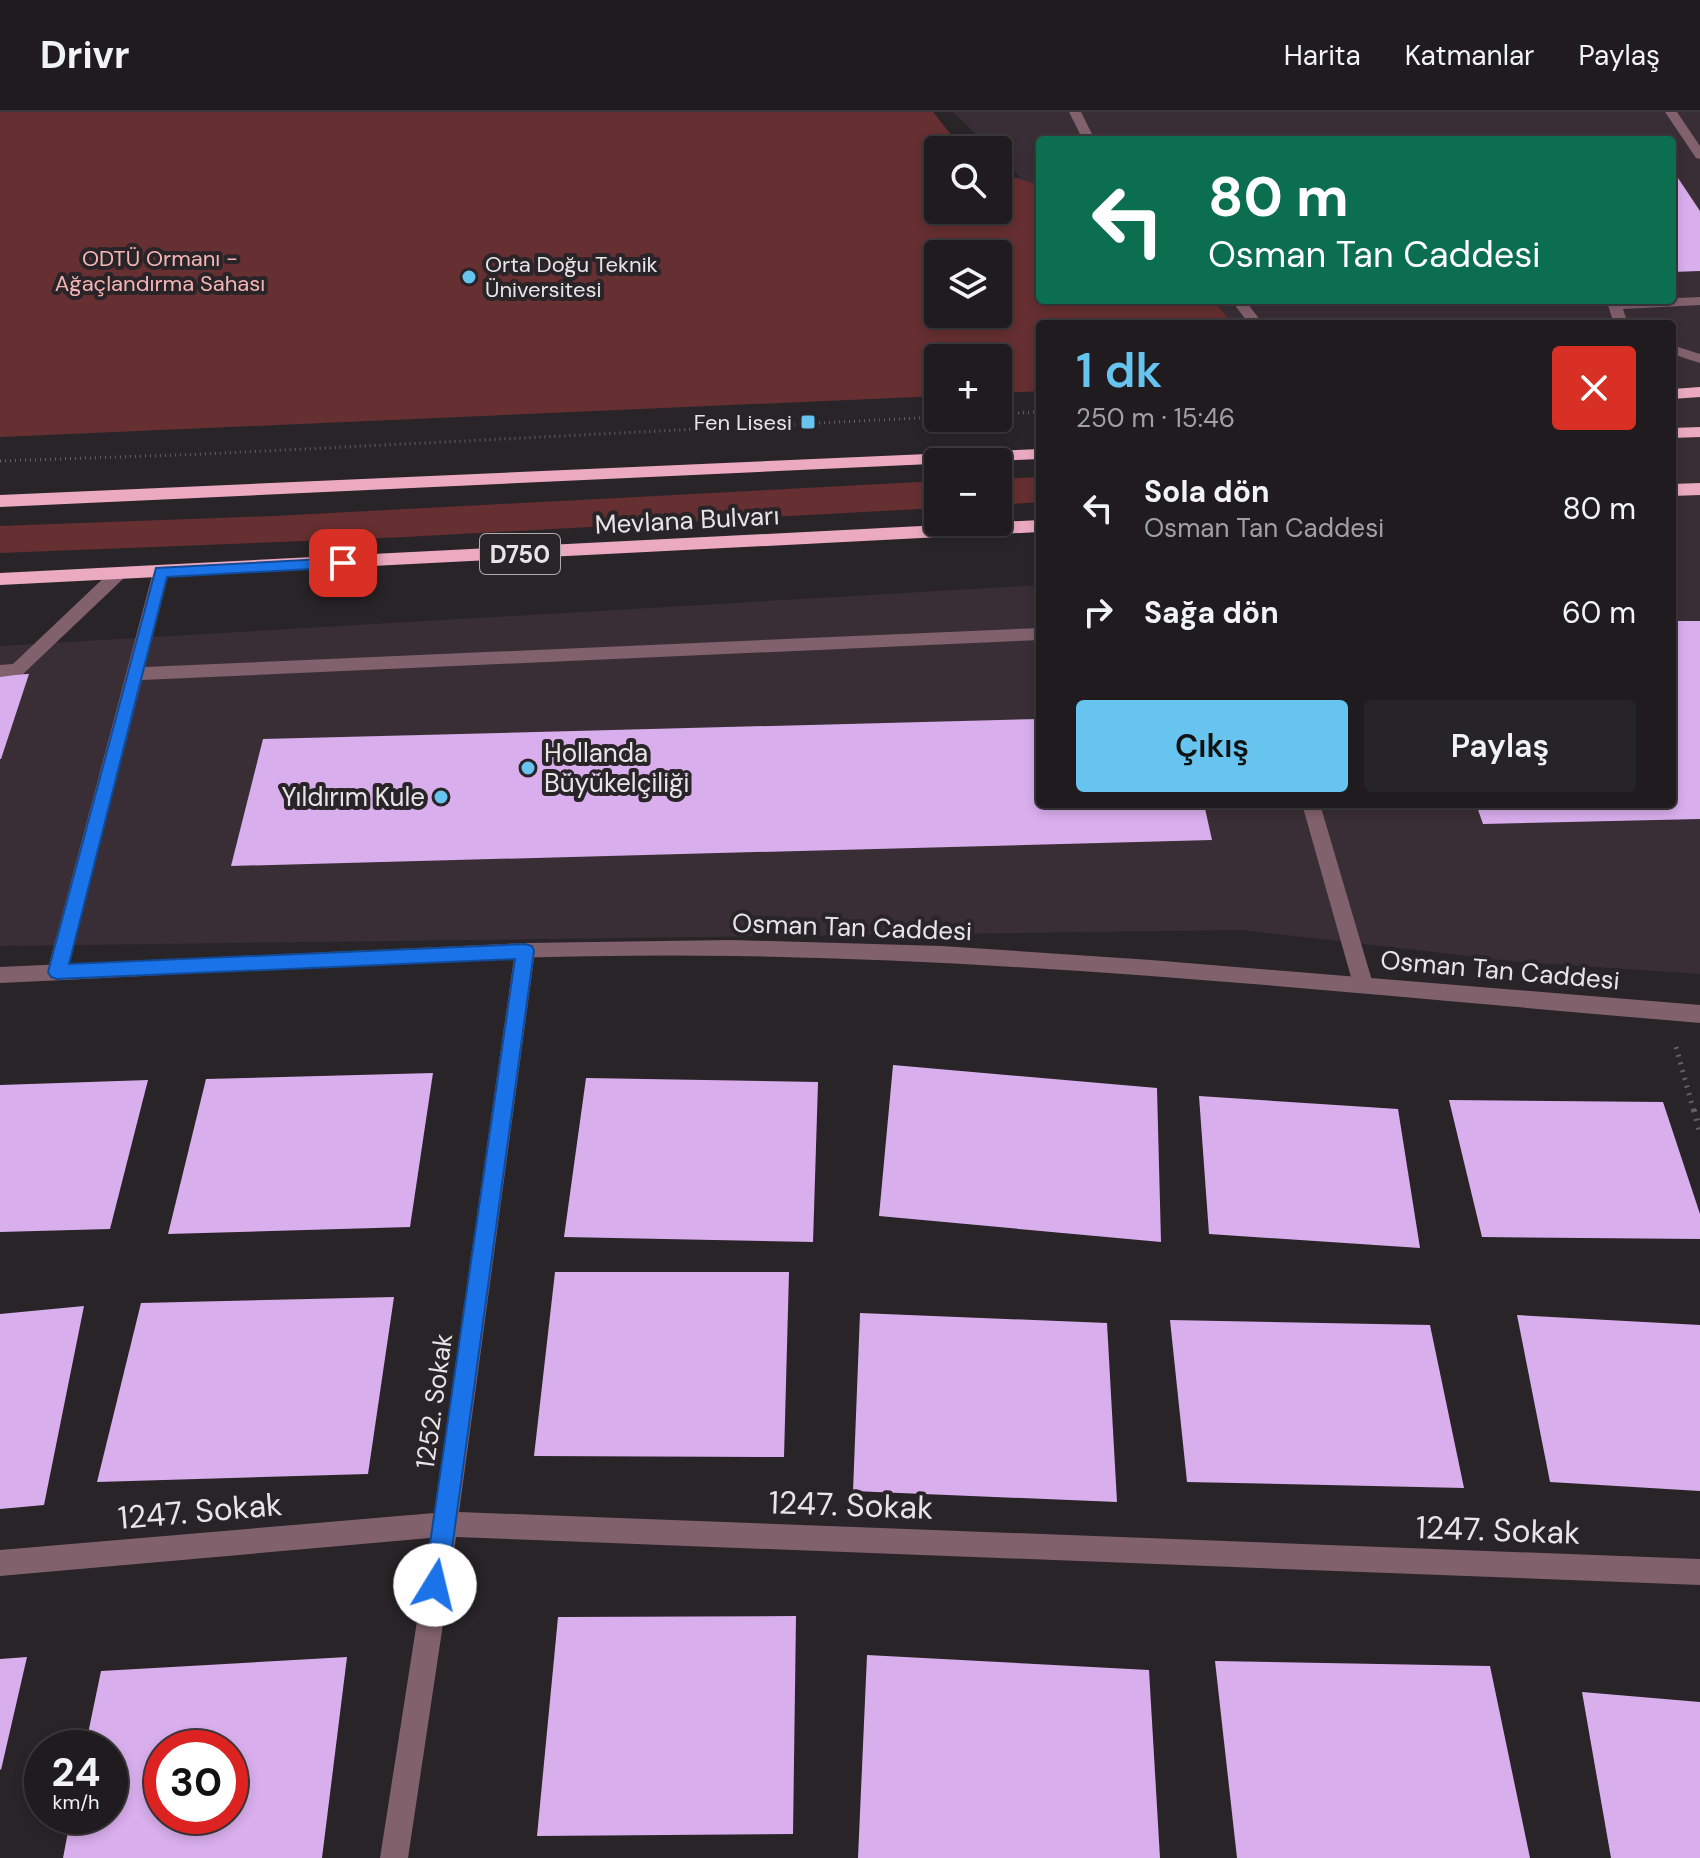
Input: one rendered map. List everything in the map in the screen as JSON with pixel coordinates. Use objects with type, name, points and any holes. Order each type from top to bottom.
[{"type":"highway","points":[[1676,394],[1700,392]]},
{"type":"highway","points":[[1676,433],[1700,432]]},
{"type":"highway","name":"Mevlana Bulvarı","points":[[0,501],[1036,454]]},
{"type":"highway","points":[[1676,490],[1700,489]]},
{"type":"highway","points":[[1676,491],[1700,497]]},
{"type":"highway","name":"Mevlana Bulvarı","points":[[0,579],[1036,526]]},
{"type":"street","points":[[1075,112],[1087,136]]},
{"type":"street","points":[[1671,112],[1700,155]]},
{"type":"street","points":[[1676,302],[1700,301]]},
{"type":"street","points":[[1620,320],[1615,305],[1636,304]]},
{"type":"street","points":[[1676,350],[1700,359]]},
{"type":"street","points":[[57,972],[161,572]]},
{"type":"street","points":[[0,671],[17,670],[118,574]]},
{"type":"street","points":[[135,674],[1036,634]]},
{"type":"street","points":[[1312,808],[1363,984]]},
{"type":"street","name":"Osman Tan Caddesi","points":[[0,975],[525,951],[732,948],[927,954],[1363,984],[1700,1014]]},
{"type":"street","name":"1252. Sokak","points":[[394,1858],[445,1524],[525,951]]},
{"type":"street","name":"1247. Sokak","points":[[0,1563],[445,1524],[1700,1572]]},
{"type":"path","points":[[1012,413],[1036,412]]},
{"type":"path","points":[[0,461],[206,454],[924,418]]},
{"type":"path","points":[[1666,1012],[1700,1132]]},
{"type":"shaded area","points":[[0,112],[933,112],[952,136],[924,136],[924,224],[1012,224],[1012,176],[1021,178],[1012,169],[1012,136],[978,136],[953,112],[1700,112],[1700,974],[1520,962],[1241,930],[0,946],[0,646],[1036,585],[1036,808],[1676,808],[1676,320],[1036,320],[1036,391],[1012,392],[1012,344],[924,344],[924,397],[0,437]]},
{"type":"green space","name":"ODTÜ Ormanı - Ağaçlandırma Sahası","points":[[0,112],[933,112],[952,136],[924,136],[924,224],[1012,224],[1012,177],[1036,184],[1036,304],[1216,304],[1229,320],[1036,320],[1036,391],[1012,392],[1012,344],[924,344],[924,397],[0,437]]},
{"type":"green space","points":[[1036,477],[1036,502],[1012,504],[1012,478]]},
{"type":"green space","points":[[924,482],[924,509],[405,537],[0,553],[0,526],[273,516]]},
{"type":"building","points":[[1676,175],[1700,211],[1700,271],[1676,272]]},
{"type":"building","points":[[1676,621],[1700,621],[1700,819],[1483,824],[1477,808],[1676,808]]},
{"type":"building","points":[[29,674],[1,759],[0,759],[0,675]]},
{"type":"building","points":[[1036,719],[1036,808],[1205,808],[1212,840],[231,866],[263,739]]},
{"type":"building","points":[[893,1065],[1157,1088],[1161,1242],[879,1216]]},
{"type":"building","points":[[433,1073],[410,1227],[168,1234],[206,1079]]},
{"type":"building","points":[[586,1078],[818,1082],[813,1242],[564,1237]]},
{"type":"building","points":[[148,1080],[110,1229],[0,1232],[0,1085]]},
{"type":"building","points":[[1199,1096],[1398,1109],[1420,1248],[1209,1234]]},
{"type":"building","points":[[1449,1100],[1663,1102],[1700,1214],[1700,1239],[1482,1237]]},
{"type":"building","points":[[555,1272],[789,1272],[784,1457],[534,1456]]},
{"type":"building","points":[[394,1297],[368,1474],[97,1482],[141,1303]]},
{"type":"building","points":[[84,1306],[44,1505],[0,1509],[0,1314]]},
{"type":"building","points":[[860,1313],[1107,1323],[1117,1502],[853,1491]]},
{"type":"building","points":[[1517,1315],[1700,1325],[1700,1491],[1550,1482]]},
{"type":"building","points":[[1170,1320],[1430,1325],[1464,1488],[1187,1482]]},
{"type":"building","points":[[796,1616],[793,1834],[537,1836],[558,1617]]},
{"type":"building","points":[[867,1655],[1149,1670],[1160,1858],[858,1858]]},
{"type":"building","points":[[27,1657],[1,1770],[0,1659]]},
{"type":"building","points":[[347,1657],[322,1858],[63,1858],[68,1834],[128,1834],[128,1730],[89,1730],[101,1671]]},
{"type":"building","points":[[1215,1661],[1490,1666],[1530,1858],[1237,1858]]},
{"type":"building","points":[[1582,1692],[1700,1702],[1700,1858],[1611,1858]]},
{"type":"place","name":"Orta Doğu Teknik Üniversitesi","points":[[469,277]]},
{"type":"place","name":"Fen Lisesi","points":[[808,422]]},
{"type":"place","name":"Hollanda Büyükelçiliği","points":[[528,768]]},
{"type":"place","name":"Yıldırım Kule","points":[[441,797]]},
{"type":"route","points":[[343,563],[161,572],[57,972],[525,951],[435,1585]]}]
